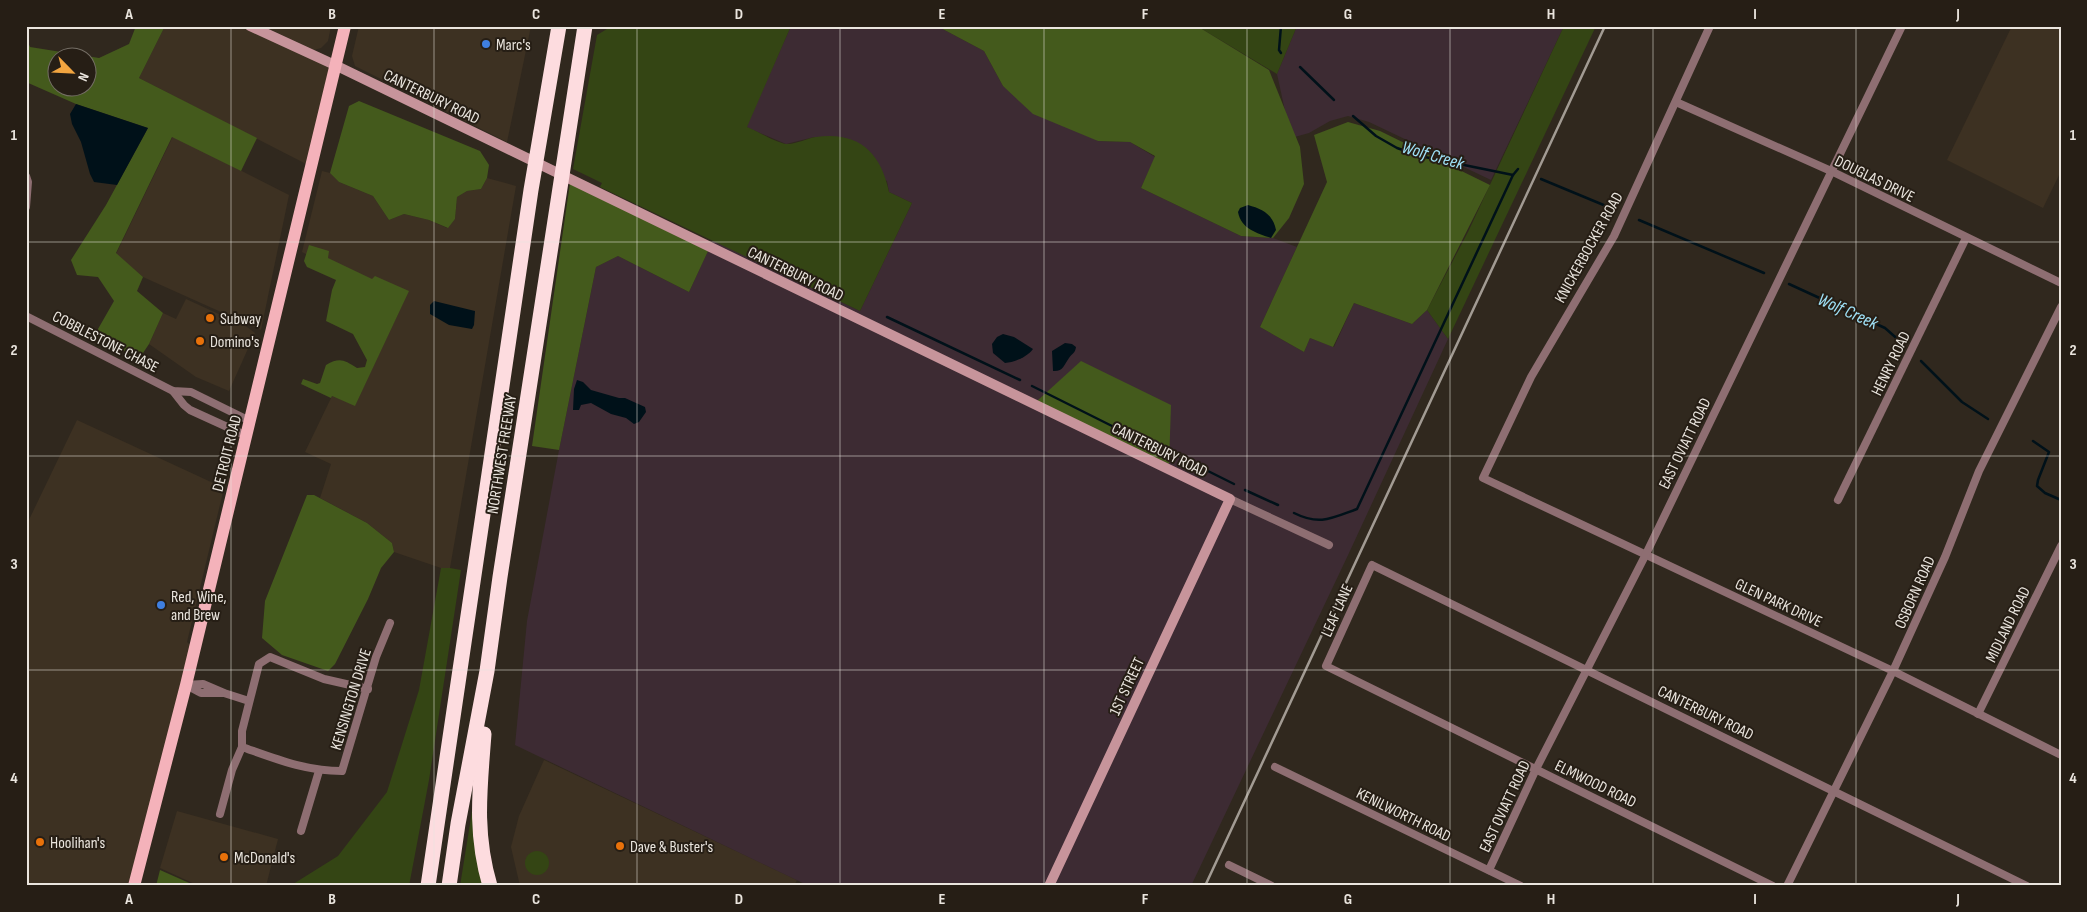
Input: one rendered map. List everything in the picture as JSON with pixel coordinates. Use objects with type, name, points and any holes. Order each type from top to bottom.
[{"type":"highway","name":"NORTHWEST FREEWAY","points":[[428,886],[531,190],[559,26]]},
{"type":"highway","name":"NORTHWEST FREEWAY","points":[[449,886],[458,824],[488,671],[500,577],[585,26]]},
{"type":"highway","points":[[488,671],[478,819],[482,861],[490,886]]},
{"type":"highway","points":[[419,886],[439,816]]},
{"type":"main road","name":"DETROIT ROAD","points":[[134,886],[186,685],[337,66],[345,26]]},
{"type":"street","name":"CANTERBURY ROAD","points":[[250,26],[337,66],[505,149],[1329,545]]},
{"type":"street","name":"KNICKERBOCKER ROAD","points":[[1483,478],[1531,377],[1614,236],[1710,26]]},
{"type":"street","name":"EAST OVIATT ROAD","points":[[1489,870],[1536,769],[1646,554],[1902,26]]},
{"type":"street","name":"DOUGLAS DRIVE","points":[[1676,102],[1831,171],[2061,283]]},
{"type":"street","points":[[26,176],[28,182],[26,206]]},
{"type":"street","name":"HENRY ROAD","points":[[1838,500],[1966,238]]},
{"type":"street","name":"OSBORN ROAD","points":[[1787,886],[1893,671],[1945,556],[1979,471],[2061,307]]},
{"type":"street","name":"COBBLESTONE CHASE","points":[[26,316],[173,391],[191,392],[250,421]]},
{"type":"street","name":"COBBLESTONE CHASE","points":[[173,391],[184,406],[190,410],[247,436]]},
{"type":"street","name":"GLEN PARK DRIVE","points":[[1483,478],[1893,671],[2061,755]]},
{"type":"street","name":"1ST STREET","points":[[1049,886],[1230,499]]},
{"type":"street","name":"MIDLAND ROAD","points":[[1978,714],[2061,546]]},
{"type":"street","name":"CANTERBURY ROAD","points":[[1372,565],[2027,886]]},
{"type":"street","name":"LEAF LANE","points":[[1326,666],[1372,565]]},
{"type":"street","name":"KENSINGTON DRIVE","points":[[242,747],[319,771],[342,770],[368,689],[376,657],[390,623]]},
{"type":"street","points":[[220,814],[232,770],[242,747],[242,731],[259,664],[270,657],[324,679],[368,689]]},
{"type":"street","name":"ELMWOOD ROAD","points":[[1326,666],[1773,886]]},
{"type":"street","points":[[186,685],[204,684],[249,701]]},
{"type":"street","name":"KENILWORTH ROAD","points":[[1275,767],[1521,886]]},
{"type":"street","points":[[301,831],[319,771]]},
{"type":"street","points":[[1229,865],[1272,886]]},
{"type":"shaded area","points":[[165,26],[250,26],[337,66],[312,167],[139,78]]},
{"type":"shaded area","points":[[263,26],[331,26],[328,41],[321,48],[314,50]]},
{"type":"shaded area","points":[[359,26],[531,26],[507,142],[355,66],[352,56]]},
{"type":"shaded area","points":[[791,26],[937,26],[984,51],[1003,86],[1098,141],[1130,142],[1155,157],[1141,188],[1241,236],[1273,238],[1297,247],[1260,327],[1304,352],[1310,338],[1334,347],[1354,303],[1412,324],[1427,310],[1448,339],[1191,886],[809,886],[515,745],[527,621],[596,267],[618,256],[689,292],[713,240],[860,311],[912,203],[889,192],[887,181],[814,137],[786,144],[746,127]]},
{"type":"shaded area","points":[[1297,26],[1564,26],[1491,180],[1369,122],[1348,116],[1330,121],[1309,133],[1291,138],[1277,74]]},
{"type":"shaded area","points":[[2012,26],[2061,26],[2061,171],[2043,208],[1947,160]]},
{"type":"shaded area","points":[[76,104],[148,128],[117,185],[94,182],[81,142],[72,124],[70,114]]},
{"type":"shaded area","points":[[173,136],[289,195],[261,330],[143,277],[116,254]]},
{"type":"shaded area","points":[[322,171],[330,173],[339,182],[373,196],[389,220],[404,214],[429,220],[447,228],[455,219],[457,197],[467,191],[481,189],[487,178],[516,186],[450,568],[441,568],[394,552],[392,543],[367,523],[320,498],[331,464],[305,452],[332,396],[355,405],[403,303],[302,252]]},
{"type":"shaded area","points":[[1248,205],[1262,210],[1270,216],[1276,230],[1271,238],[1250,229],[1242,223],[1238,212],[1240,208]]},
{"type":"shaded area","points":[[186,299],[247,327],[255,333],[229,391],[196,377],[149,344],[163,313],[176,319]]},
{"type":"shaded area","points":[[434,301],[475,311],[472,329],[449,325],[430,314],[430,305]]},
{"type":"shaded area","points":[[1003,334],[1014,337],[1033,349],[1021,359],[1005,363],[993,353],[992,344],[997,337]]},
{"type":"shaded area","points":[[1065,343],[1076,347],[1075,351],[1061,369],[1053,371],[1052,351]]},
{"type":"shaded area","points":[[577,380],[583,382],[591,390],[625,398],[645,407],[646,412],[639,422],[634,424],[626,418],[611,414],[591,403],[581,405],[579,410],[573,410],[574,389]]},
{"type":"shaded area","points":[[77,420],[224,488],[187,642],[194,649],[134,886],[26,886],[26,526]]},
{"type":"shaded area","points":[[544,760],[797,880],[794,886],[520,886],[511,847],[519,816]]},
{"type":"shaded area","points":[[177,811],[278,839],[266,886],[199,886],[160,868]]},
{"type":"green space","points":[[136,26],[165,26],[139,78],[257,138],[241,171],[172,137],[116,253],[143,277],[137,291],[163,313],[149,344],[139,359],[94,336],[114,301],[98,277],[77,275],[71,260],[106,205],[148,128],[62,98],[98,98],[99,58],[129,44]]},
{"type":"green space","points":[[612,26],[791,26],[747,127],[786,144],[816,137],[831,136],[844,137],[855,141],[873,155],[880,166],[889,192],[912,203],[860,311],[600,187],[602,183],[573,169],[597,35]]},
{"type":"green space","points":[[937,26],[1197,26],[1269,70],[1300,147],[1304,184],[1289,218],[1273,238],[1241,236],[1141,188],[1155,156],[1130,142],[1098,141],[1033,114],[1003,86],[984,51]]},
{"type":"green space","points":[[1197,26],[1297,26],[1277,74]]},
{"type":"green space","points":[[1564,26],[1596,26],[1448,339],[1427,310],[1468,232]]},
{"type":"green space","points":[[26,38],[30,47],[48,50],[48,92],[26,82]]},
{"type":"green space","points":[[359,101],[480,151],[489,165],[487,178],[481,189],[467,191],[457,197],[455,219],[448,228],[429,220],[404,214],[389,220],[373,196],[339,182],[330,173],[349,106]]},
{"type":"green space","points":[[1348,122],[1380,131],[1490,185],[1427,310],[1412,324],[1354,303],[1333,347],[1310,338],[1304,352],[1260,327],[1327,182],[1314,135]]},
{"type":"green space","points":[[570,183],[709,249],[689,292],[618,256],[596,267],[559,450],[532,446]]},
{"type":"green space","points":[[309,245],[329,251],[328,258],[372,279],[375,276],[409,291],[355,406],[332,396],[331,398],[301,384],[303,379],[317,384],[320,383],[326,365],[335,361],[345,361],[357,368],[365,367],[367,360],[353,334],[326,321],[332,290],[336,280],[307,267],[304,261]]},
{"type":"green space","points":[[1081,361],[1171,405],[1169,464],[1037,401]]},
{"type":"green space","points":[[307,495],[314,495],[367,523],[392,543],[394,552],[381,568],[368,599],[335,664],[328,671],[282,655],[262,638],[265,601]]},
{"type":"green space","points":[[441,568],[461,570],[429,780],[409,886],[290,886],[338,856],[387,792],[419,690]]},
{"type":"green space","points":[[473,805],[485,886],[460,886]]},
{"type":"green space","points":[[537,851],[545,855],[549,863],[545,871],[537,875],[529,871],[525,863],[529,855]]},
{"type":"green space","points":[[160,870],[196,886],[156,886]]},
{"type":"waterway","name":"Wolf Creek","points":[[1281,26],[1279,50],[1281,53]]},
{"type":"waterway","name":"Wolf Creek","points":[[1300,67],[1334,100]]},
{"type":"waterway","name":"Wolf Creek","points":[[1353,116],[1376,136],[1397,148],[1420,156],[1513,175],[1518,169]]},
{"type":"waterway","points":[[1294,513],[1319,520],[1333,518],[1357,509],[1513,175]]},
{"type":"waterway","name":"Wolf Creek","points":[[1541,179],[1606,206]]},
{"type":"waterway","name":"Wolf Creek","points":[[1639,220],[1764,273]]},
{"type":"waterway","name":"Wolf Creek","points":[[1789,284],[1885,328],[1902,343]]},
{"type":"waterway","points":[[887,317],[1020,380]]},
{"type":"waterway","name":"Wolf Creek","points":[[1921,361],[1962,402],[1988,419]]},
{"type":"waterway","points":[[1032,386],[1156,448],[1179,456]]},
{"type":"waterway","name":"Wolf Creek","points":[[2033,441],[2049,452],[2037,486],[2045,493],[2061,500]]},
{"type":"waterway","points":[[1196,465],[1234,484]]},
{"type":"waterway","points":[[1245,490],[1278,505]]},
{"type":"railway","points":[[1205,886],[1605,26]]},
{"type":"place","name":"Marc's","points":[[486,44]]},
{"type":"place","name":"Subway","points":[[210,318]]},
{"type":"place","name":"Domino's","points":[[200,341]]},
{"type":"place","name":"Red, Wine, and Brew","points":[[161,605]]},
{"type":"place","name":"Hoolihan's","points":[[40,842]]},
{"type":"place","name":"Dave & Buster's","points":[[620,846]]},
{"type":"place","name":"McDonald's","points":[[224,857]]}]
